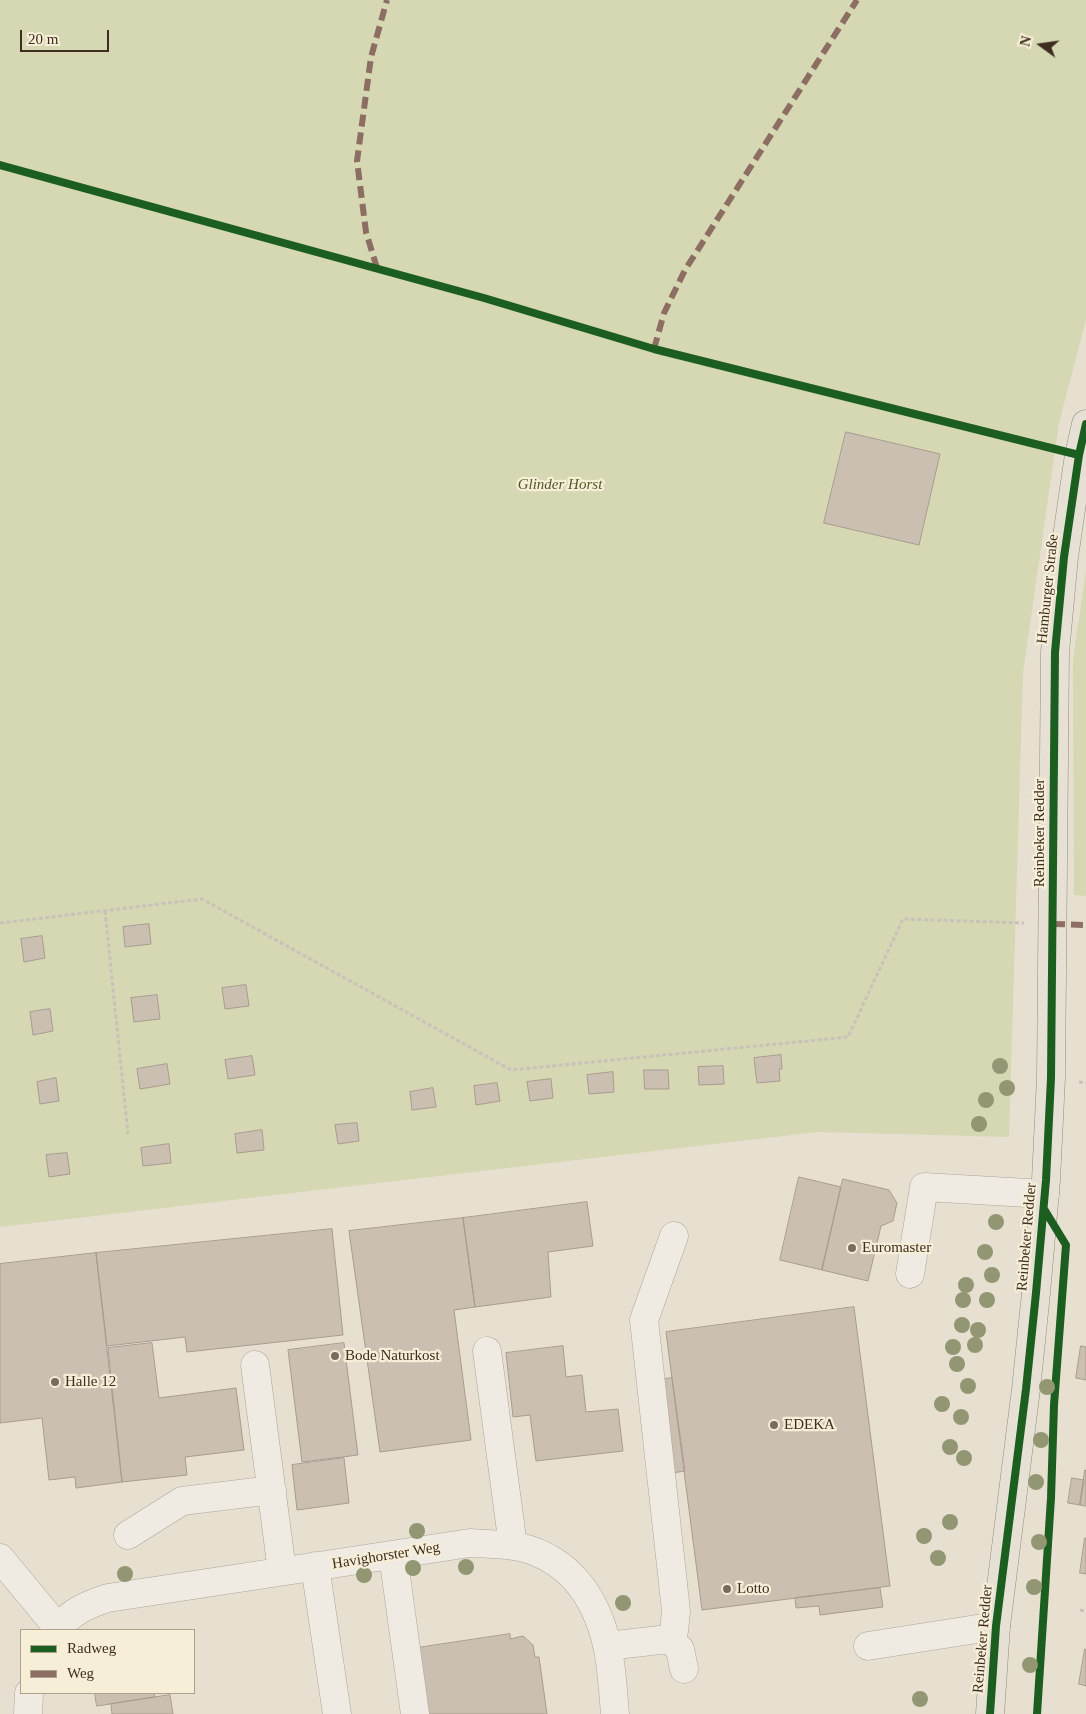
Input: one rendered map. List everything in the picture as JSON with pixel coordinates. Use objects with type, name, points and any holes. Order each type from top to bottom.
[{"type":"main road","name":"Hamburger Straße","points":[[1054,759],[1055,652],[1064,557],[1079,455],[1086,424]]},
{"type":"main road","name":"Reinbeker Redder","points":[[990,1714],[996,1626],[1028,1370],[1045,1194],[1051,1078],[1054,759]]},
{"type":"street","points":[[910,1274],[924,1187],[1045,1194]]},
{"type":"street","points":[[669,1639],[674,1631],[676,1610],[644,1320],[674,1236]]},
{"type":"street","points":[[487,1351],[513,1546]]},
{"type":"street","points":[[255,1364],[282,1571]]},
{"type":"street","points":[[128,1535],[182,1501],[272,1490]]},
{"type":"street","name":"Havighorster Weg","points":[[57,1629],[71,1615],[88,1604],[108,1598],[470,1543],[521,1547],[546,1556],[565,1569],[581,1584],[592,1601],[607,1646],[615,1714]]},
{"type":"street","points":[[393,1555],[415,1714]]},
{"type":"street","points":[[0,1558],[57,1629]]},
{"type":"street","points":[[315,1566],[338,1714]]},
{"type":"street","points":[[868,1646],[996,1626]]},
{"type":"street","points":[[607,1646],[669,1639],[680,1649],[684,1669]]},
{"type":"street","points":[[28,1714],[29,1694]]},
{"type":"path","points":[[0,923],[202,899],[510,1070],[848,1037],[903,918],[1053,924]]},
{"type":"path","points":[[105,910],[128,1134]]},
{"type":"path","points":[[1080,1610],[1086,1611]]},
{"type":"green space","name":"Glinder Horst","points":[[0,0],[1086,0],[1086,320],[1059,423],[1023,673],[1009,1137],[818,1132],[0,1227]]},
{"type":"green space","points":[[1086,571],[1086,896],[1074,895],[1073,659]]},
{"type":"building","points":[[846,432],[940,454],[919,545],[824,523]]},
{"type":"building","points":[[149,924],[151,944],[125,947],[123,927]]},
{"type":"building","points":[[42,936],[45,958],[24,962],[21,939]]},
{"type":"building","points":[[246,985],[249,1006],[225,1009],[222,988]]},
{"type":"building","points":[[157,995],[160,1019],[134,1022],[131,998]]},
{"type":"building","points":[[50,1009],[53,1031],[33,1035],[30,1012]]},
{"type":"building","points":[[781,1055],[782,1069],[779,1069],[780,1081],[757,1083],[754,1058]]},
{"type":"building","points":[[252,1056],[255,1075],[228,1079],[225,1060]]},
{"type":"building","points":[[167,1064],[170,1084],[140,1089],[137,1069]]},
{"type":"building","points":[[723,1066],[724,1084],[699,1085],[698,1067]]},
{"type":"building","points":[[644,1070],[668,1070],[669,1089],[645,1089]]},
{"type":"building","points":[[613,1072],[614,1092],[589,1094],[587,1075]]},
{"type":"building","points":[[56,1078],[59,1101],[40,1104],[37,1082]]},
{"type":"building","points":[[551,1079],[553,1098],[530,1101],[527,1082]]},
{"type":"building","points":[[497,1083],[500,1101],[476,1105],[474,1086]]},
{"type":"building","points":[[433,1088],[436,1107],[412,1110],[410,1092]]},
{"type":"building","points":[[357,1123],[359,1141],[338,1144],[335,1125]]},
{"type":"building","points":[[262,1130],[264,1150],[237,1153],[235,1134]]},
{"type":"building","points":[[169,1144],[171,1163],[143,1166],[141,1148]]},
{"type":"building","points":[[67,1153],[70,1174],[49,1177],[46,1155]]},
{"type":"building","points":[[799,1177],[841,1187],[822,1270],[780,1260]]},
{"type":"building","name":"Euromaster","points":[[843,1179],[889,1190],[897,1203],[893,1221],[881,1226],[868,1281],[822,1270]]},
{"type":"building","points":[[587,1202],[593,1246],[548,1252],[551,1297],[475,1307],[463,1218]]},
{"type":"building","points":[[463,1218],[475,1307],[454,1310],[471,1440],[380,1452],[349,1231]]},
{"type":"building","points":[[332,1229],[343,1335],[187,1352],[185,1337],[107,1346],[96,1253]]},
{"type":"building","name":"Halle 12","points":[[96,1253],[122,1482],[76,1488],[75,1477],[49,1480],[42,1418],[0,1423],[0,1264]]},
{"type":"building","name":"EDEKA","points":[[854,1307],[890,1586],[702,1610],[666,1332]]},
{"type":"building","points":[[152,1343],[159,1398],[236,1388],[244,1450],[185,1457],[187,1475],[122,1482],[108,1348]]},
{"type":"building","points":[[344,1343],[358,1455],[302,1462],[288,1350]]},
{"type":"building","points":[[563,1346],[566,1377],[582,1375],[586,1412],[618,1409],[623,1451],[536,1461],[530,1415],[513,1417],[506,1353]]},
{"type":"building","points":[[1081,1346],[1086,1347],[1086,1380],[1076,1378]]},
{"type":"building","points":[[672,1378],[685,1471],[672,1473],[659,1380]]},
{"type":"building","points":[[344,1458],[349,1503],[297,1510],[292,1465]]},
{"type":"building","points":[[1086,1471],[1086,1506],[1080,1505]]},
{"type":"building","points":[[1072,1478],[1084,1480],[1080,1505],[1068,1503]]},
{"type":"building","points":[[1086,1538],[1086,1574],[1080,1573]]},
{"type":"building","points":[[880,1588],[883,1607],[820,1615],[819,1606],[796,1608],[795,1598]]},
{"type":"building","points":[[510,1634],[510,1639],[523,1636],[533,1645],[535,1657],[539,1657],[547,1714],[427,1714],[417,1648]]},
{"type":"building","points":[[1086,1650],[1086,1686],[1079,1684]]},
{"type":"building","points":[[95,1694],[154,1694],[155,1697],[97,1706]]},
{"type":"building","points":[[170,1695],[173,1714],[112,1714],[111,1704]]},
{"type":"marked path","points":[[377,268],[366,232],[357,161],[371,57],[387,0]]},
{"type":"marked path","points":[[654,349],[664,313],[685,270],[857,0]]},
{"type":"marked path","points":[[1053,924],[1086,925]]},
{"type":"cycle path","points":[[0,165],[484,298],[654,349],[1079,455]]},
{"type":"cycle path","points":[[990,1714],[996,1626],[1026,1389],[1046,1180],[1051,1078],[1055,652],[1064,557],[1079,455],[1086,424]]},
{"type":"cycle path","points":[[1037,1714],[1051,1498],[1054,1405],[1066,1245],[1044,1209]]},
{"type":"place","name":"Euromaster","points":[[852,1248]]},
{"type":"place","name":"Bode Naturkost","points":[[335,1356]]},
{"type":"place","name":"Halle 12","points":[[55,1382]]},
{"type":"place","name":"EDEKA","points":[[774,1425]]},
{"type":"place","name":"Lotto","points":[[727,1589]]}]
